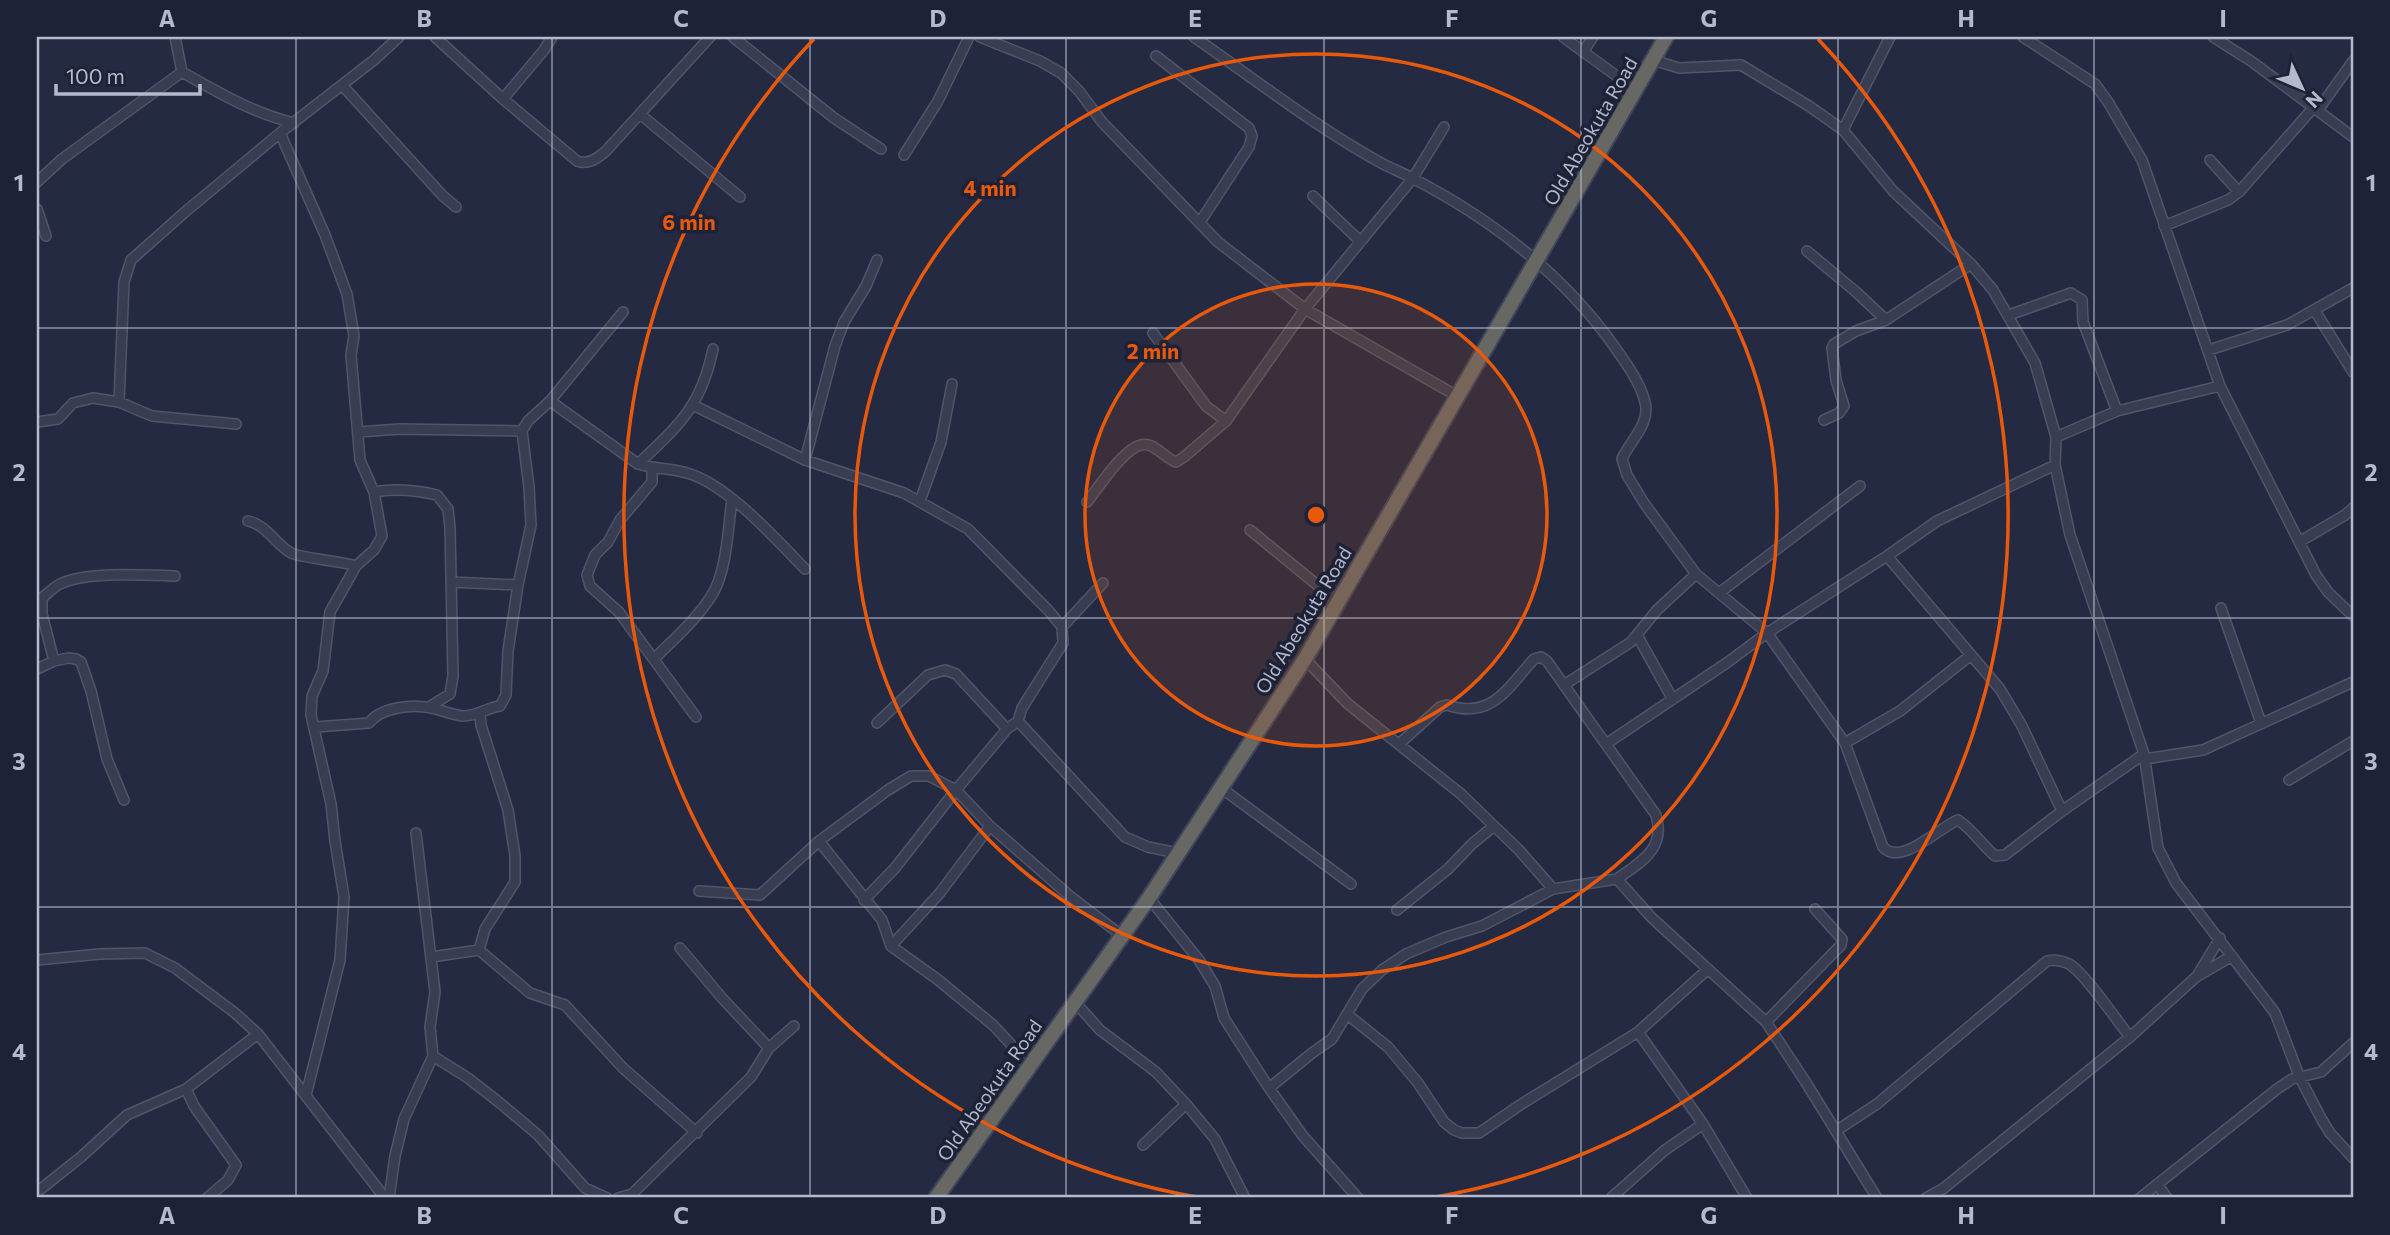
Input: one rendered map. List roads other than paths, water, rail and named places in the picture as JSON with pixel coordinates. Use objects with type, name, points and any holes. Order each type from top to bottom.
[{"type":"highway","name":"Old Abeokuta Road","points":[[936,1198],[1149,898],[1305,659],[1665,37]]},
{"type":"street","points":[[175,37],[182,72],[224,97],[265,116],[294,123]]},
{"type":"street","points":[[119,402],[124,282],[131,260],[280,133],[399,37]]},
{"type":"street","points":[[435,37],[503,99],[577,162],[583,163],[592,161],[605,152],[710,37]]},
{"type":"street","points":[[503,99],[552,37]]},
{"type":"street","points":[[733,37],[834,118],[881,149]]},
{"type":"street","points":[[904,155],[939,101],[970,37]]},
{"type":"street","points":[[980,37],[1040,61],[1061,74],[1079,91],[1110,131],[1218,242],[1305,309],[1457,396]]},
{"type":"street","points":[[1194,37],[1302,113],[1493,227],[1537,261],[1596,321],[1628,366],[1646,404],[1644,423],[1628,445],[1622,459],[1627,475],[1696,574],[1767,633],[1845,743],[1883,847],[1892,854],[1906,852],[1958,820],[1995,856],[2005,855],[2062,811],[2144,757],[2203,750],[2353,682]]},
{"type":"street","points":[[1563,37],[1636,90]]},
{"type":"street","points":[[1583,52],[1593,37]]},
{"type":"street","points":[[1843,130],[1890,37]]},
{"type":"street","points":[[2023,37],[2095,84],[2142,160],[2220,386],[2299,542],[2328,592],[2353,616]]},
{"type":"street","points":[[2213,37],[2251,61],[2353,137]]},
{"type":"street","points":[[1156,56],[1249,128],[1252,136],[1249,147],[1200,222]]},
{"type":"street","points":[[1653,60],[1679,68],[1741,65],[1843,130],[1893,191],[1971,264],[1993,290],[2009,315],[2035,363],[2056,437],[2054,465],[2075,553],[2144,757],[2158,848],[2176,883],[2275,1013],[2300,1077],[2330,1133],[2353,1158]]},
{"type":"street","points":[[2164,226],[2228,200],[2239,192],[2316,108],[2353,61]]},
{"type":"street","points":[[37,182],[62,159],[182,72]]},
{"type":"street","points":[[342,85],[424,176],[456,207]]},
{"type":"street","points":[[640,114],[740,197]]},
{"type":"street","points":[[1087,502],[1130,449],[1141,443],[1152,445],[1176,462],[1226,421],[1305,309],[1413,178],[1444,127]]},
{"type":"street","points":[[280,133],[325,235],[347,294],[354,336],[351,355],[360,460],[374,492],[382,536],[374,550],[356,566],[330,612],[323,671],[312,696],[311,715],[316,726],[331,804],[344,897],[340,960],[306,1095]]},
{"type":"street","points":[[2210,160],[2239,192]]},
{"type":"street","points":[[1313,196],[1360,241]]},
{"type":"street","points":[[37,209],[46,236]]},
{"type":"street","points":[[1807,251],[1855,290],[1886,320]]},
{"type":"street","points":[[805,460],[835,346],[877,260]]},
{"type":"street","points":[[1824,419],[1839,413],[1844,406],[1836,380],[1832,346],[1856,331],[1886,320],[1971,264]]},
{"type":"street","points":[[2209,350],[2265,333],[2315,311],[2353,288]]},
{"type":"street","points":[[2009,315],[2071,293],[2082,300],[2083,322],[2117,411]]},
{"type":"street","points":[[2315,311],[2353,372]]},
{"type":"street","points":[[316,726],[369,723],[374,716],[390,709],[429,707],[463,716],[480,714],[486,708],[500,706],[506,695],[508,651],[531,525],[522,431],[624,312]]},
{"type":"street","points":[[1153,333],[1206,406],[1226,421]]},
{"type":"street","points":[[638,464],[670,434],[694,405],[707,379],[713,349]]},
{"type":"street","points":[[920,501],[941,442],[952,384]]},
{"type":"street","points":[[2056,437],[2117,411],[2220,386]]},
{"type":"street","points":[[37,422],[58,419],[74,403],[93,398],[119,402],[152,416],[236,424]]},
{"type":"street","points":[[550,401],[638,464],[687,473],[706,481],[732,499],[805,569]]},
{"type":"street","points":[[694,405],[805,460],[904,493],[968,528],[1062,627],[1063,643],[1022,708],[1018,721],[1007,729],[956,790],[895,869],[863,900]]},
{"type":"street","points":[[359,432],[399,429],[522,431]]},
{"type":"street","points":[[1606,744],[1937,521],[2054,465]]},
{"type":"street","points":[[652,468],[652,482],[620,520],[608,542],[595,555],[587,575],[590,586],[619,612],[696,717]]},
{"type":"street","points":[[1719,593],[1860,486]]},
{"type":"street","points":[[374,492],[392,489],[437,495],[448,509],[453,676],[450,694],[429,707]]},
{"type":"street","points":[[654,659],[684,629],[713,593],[722,568],[732,499]]},
{"type":"street","points":[[2299,542],[2353,508]]},
{"type":"street","points":[[248,521],[257,523],[292,554],[338,560],[356,566]]},
{"type":"street","points":[[1250,530],[1338,602]]},
{"type":"street","points":[[1887,556],[2000,689],[2022,726],[2062,811]]},
{"type":"street","points":[[1564,685],[1617,653],[1637,635],[1657,610],[1696,574]]},
{"type":"street","points":[[54,661],[42,614],[42,597],[59,584],[77,578],[175,576]]},
{"type":"street","points":[[451,582],[518,585]]},
{"type":"street","points":[[1062,627],[1103,583]]},
{"type":"street","points":[[2221,608],[2261,723]]},
{"type":"street","points":[[1637,635],[1672,698]]},
{"type":"street","points":[[1845,743],[1900,711],[1971,655]]},
{"type":"street","points":[[1269,1088],[1332,1039],[1362,989],[1382,970],[1406,954],[1446,937],[1482,926],[1553,889],[1617,879],[1648,857],[1659,835],[1656,815],[1547,661],[1541,657],[1534,659],[1494,701],[1481,709],[1447,705],[1440,707],[1399,744]]},
{"type":"street","points":[[37,669],[68,658],[80,662],[107,759],[124,800]]},
{"type":"street","points":[[1305,659],[1348,704],[1461,794],[1553,889]]},
{"type":"street","points":[[877,723],[928,675],[945,670],[956,674],[1007,729]]},
{"type":"street","points":[[478,950],[485,929],[515,882],[515,856],[508,810],[481,725],[480,714]]},
{"type":"street","points":[[1018,721],[1125,837],[1177,853]]},
{"type":"street","points":[[2288,780],[2353,741]]},
{"type":"street","points":[[699,891],[760,895],[819,841],[911,776],[929,776],[956,790],[990,826],[1071,897],[1121,935]]},
{"type":"street","points":[[1220,787],[1351,884]]},
{"type":"street","points":[[891,946],[939,894],[990,826]]},
{"type":"street","points":[[1397,910],[1448,869],[1494,826]]},
{"type":"street","points":[[387,1198],[404,1119],[433,1056],[430,1027],[435,992],[416,833]]},
{"type":"street","points":[[819,841],[863,900],[882,920],[891,946],[993,1025],[1030,1065]]},
{"type":"street","points":[[1617,879],[1652,918],[1766,1022],[1877,1198]]},
{"type":"street","points":[[1149,898],[1199,960],[1215,986],[1224,1018],[1269,1088],[1303,1136],[1358,1198]]},
{"type":"street","points":[[1766,1022],[1841,946],[1842,939],[1815,909]]},
{"type":"street","points":[[2196,977],[2220,938]]},
{"type":"street","points":[[680,948],[769,1048]]},
{"type":"street","points":[[431,957],[478,950],[530,993],[565,1006],[623,1068],[697,1133]]},
{"type":"street","points":[[37,960],[145,953],[175,968],[235,1013],[258,1034],[387,1198]]},
{"type":"street","points":[[1926,1198],[1944,1188],[2130,1037],[2196,977],[2232,956]]},
{"type":"street","points":[[1836,1131],[1877,1104],[2048,961],[2062,961],[2079,972],[2130,1037]]},
{"type":"street","points":[[1348,1015],[1388,1047],[1418,1083],[1444,1122],[1462,1133],[1479,1133],[1638,1032],[1707,970]]},
{"type":"street","points":[[1074,1001],[1100,1030],[1156,1072],[1186,1104],[1215,1139],[1245,1198]]},
{"type":"street","points":[[618,1198],[634,1196],[751,1077],[769,1048],[794,1026]]},
{"type":"street","points":[[1638,1032],[1703,1124],[1747,1198]]},
{"type":"street","points":[[37,1192],[127,1115],[186,1089],[258,1034]]},
{"type":"street","points":[[2140,1198],[2277,1088],[2286,1082],[2326,1069],[2353,1043]]},
{"type":"street","points":[[433,1056],[468,1078],[538,1135],[585,1188],[607,1198]]},
{"type":"street","points":[[186,1089],[194,1106],[236,1165],[228,1180],[207,1198]]},
{"type":"street","points":[[1143,1145],[1186,1104]]},
{"type":"street","points":[[1611,1198],[1665,1150],[1703,1124]]},
{"type":"street","points":[[2158,1185],[2167,1198]]}]
